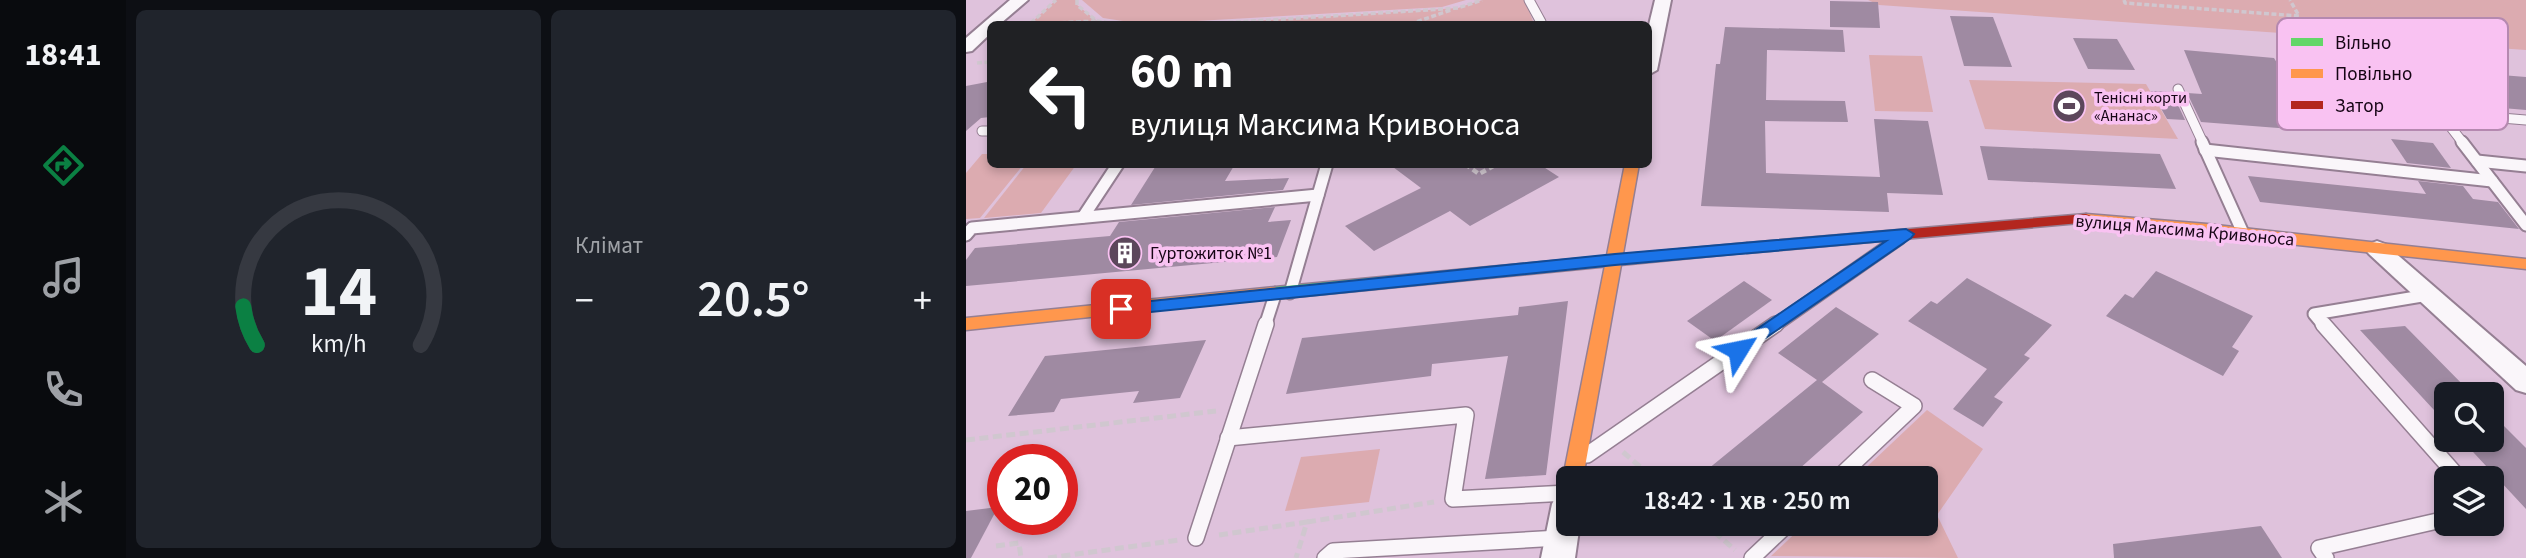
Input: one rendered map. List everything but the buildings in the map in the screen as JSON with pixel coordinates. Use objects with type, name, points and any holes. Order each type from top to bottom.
[{"type":"street","points":[[996,21],[1020,0]]},
{"type":"street","points":[[1652,51],[1662,0]]},
{"type":"street","points":[[966,47],[987,29]]},
{"type":"street","points":[[1576,466],[1631,168]]},
{"type":"street","name":"вулиця Максима Кривоноса","points":[[966,324],[1615,259],[2081,219],[2243,233],[2526,264]]},
{"type":"street","points":[[2377,249],[2526,382]]},
{"type":"lane","points":[[1529,0],[1540,21]]},
{"type":"lane","points":[[2178,89],[2243,233]]},
{"type":"lane","points":[[2508,119],[2526,120]]},
{"type":"lane","points":[[2453,130],[2526,225]]},
{"type":"lane","points":[[2205,150],[2492,181]]},
{"type":"lane","points":[[2477,161],[2526,166]]},
{"type":"lane","points":[[1083,217],[1115,168]]},
{"type":"lane","points":[[1196,538],[1238,409],[1326,168]]},
{"type":"lane","points":[[966,235],[972,228],[1318,195]]},
{"type":"lane","points":[[1580,466],[1609,440],[1906,234]]},
{"type":"lane","points":[[2428,295],[2314,314],[2448,466]]},
{"type":"lane","points":[[1851,466],[1914,406],[1872,380]]},
{"type":"lane","points":[[1228,438],[1466,415],[1453,499],[1556,494]]},
{"type":"lane","points":[[2326,558],[2319,548],[2434,522]]},
{"type":"lane","points":[[1752,558],[1775,536]]},
{"type":"lane","points":[[1325,558],[1333,551],[1559,548]]},
{"type":"path","points":[[1033,21],[1056,0]]},
{"type":"path","points":[[1077,0],[1077,5],[1097,21]]},
{"type":"path","points":[[1419,21],[1482,0]]},
{"type":"path","points":[[2124,0],[2125,3],[2298,16],[2290,0]]},
{"type":"path","points":[[1253,21],[1458,8]]},
{"type":"path","points":[[1471,168],[1479,174],[1490,168]]},
{"type":"path","points":[[966,440],[1238,409]]},
{"type":"path","points":[[1609,440],[1639,466]]},
{"type":"path","points":[[1048,558],[1453,499]]},
{"type":"path","points":[[1296,558],[1307,522]]},
{"type":"path","points":[[1719,536],[1744,558]]},
{"type":"path","points":[[996,546],[1019,542],[1021,558]]},
{"type":"shaded area","points":[[1056,0],[1077,0],[1077,5],[1097,21],[1033,21]]},
{"type":"shaded area","points":[[1082,0],[1466,0],[1442,7],[1196,21],[1123,21],[1103,18]]},
{"type":"shaded area","points":[[1482,0],[1525,0],[1533,21],[1253,21],[1458,8]]},
{"type":"shaded area","points":[[1868,0],[2526,0],[2526,50],[2508,49],[2508,18],[2277,18],[2277,33],[1879,5]]},
{"type":"shaded area","points":[[1869,55],[1922,56],[1933,112],[1875,111]]},
{"type":"shaded area","name":"Тенісні корти «Ананас»","points":[[1969,80],[2146,84],[2178,139],[1985,129]]},
{"type":"shaded area","points":[[982,154],[987,154],[987,168],[1021,168],[980,218],[966,219],[966,173]]},
{"type":"shaded area","points":[[1024,168],[1074,168],[1041,213],[984,218]]},
{"type":"shaded area","points":[[1927,410],[1983,449],[1938,514],[1938,466],[1868,466]]},
{"type":"shaded area","points":[[1380,449],[1369,502],[1285,511],[1301,457]]},
{"type":"shaded area","points":[[1938,517],[1958,558],[1771,556],[1792,536],[1938,536]]},
{"type":"traffic: fast","points":[[1275,293],[1747,248]]},
{"type":"traffic: slow","points":[[1575,466],[1631,168]]},
{"type":"traffic: slow","points":[[2086,219],[2207,229],[2526,264]]},
{"type":"traffic: slow","points":[[966,324],[1275,293]]},
{"type":"traffic: jam","points":[[1747,248],[2086,219]]},
{"type":"place","name":"Тенісні корти «Ананас»","points":[[2069,106]]},
{"type":"place","name":"Гуртожиток №1","points":[[1125,253]]},
{"type":"route","points":[[1121,309],[1615,259],[1906,234],[1738,350]]}]
